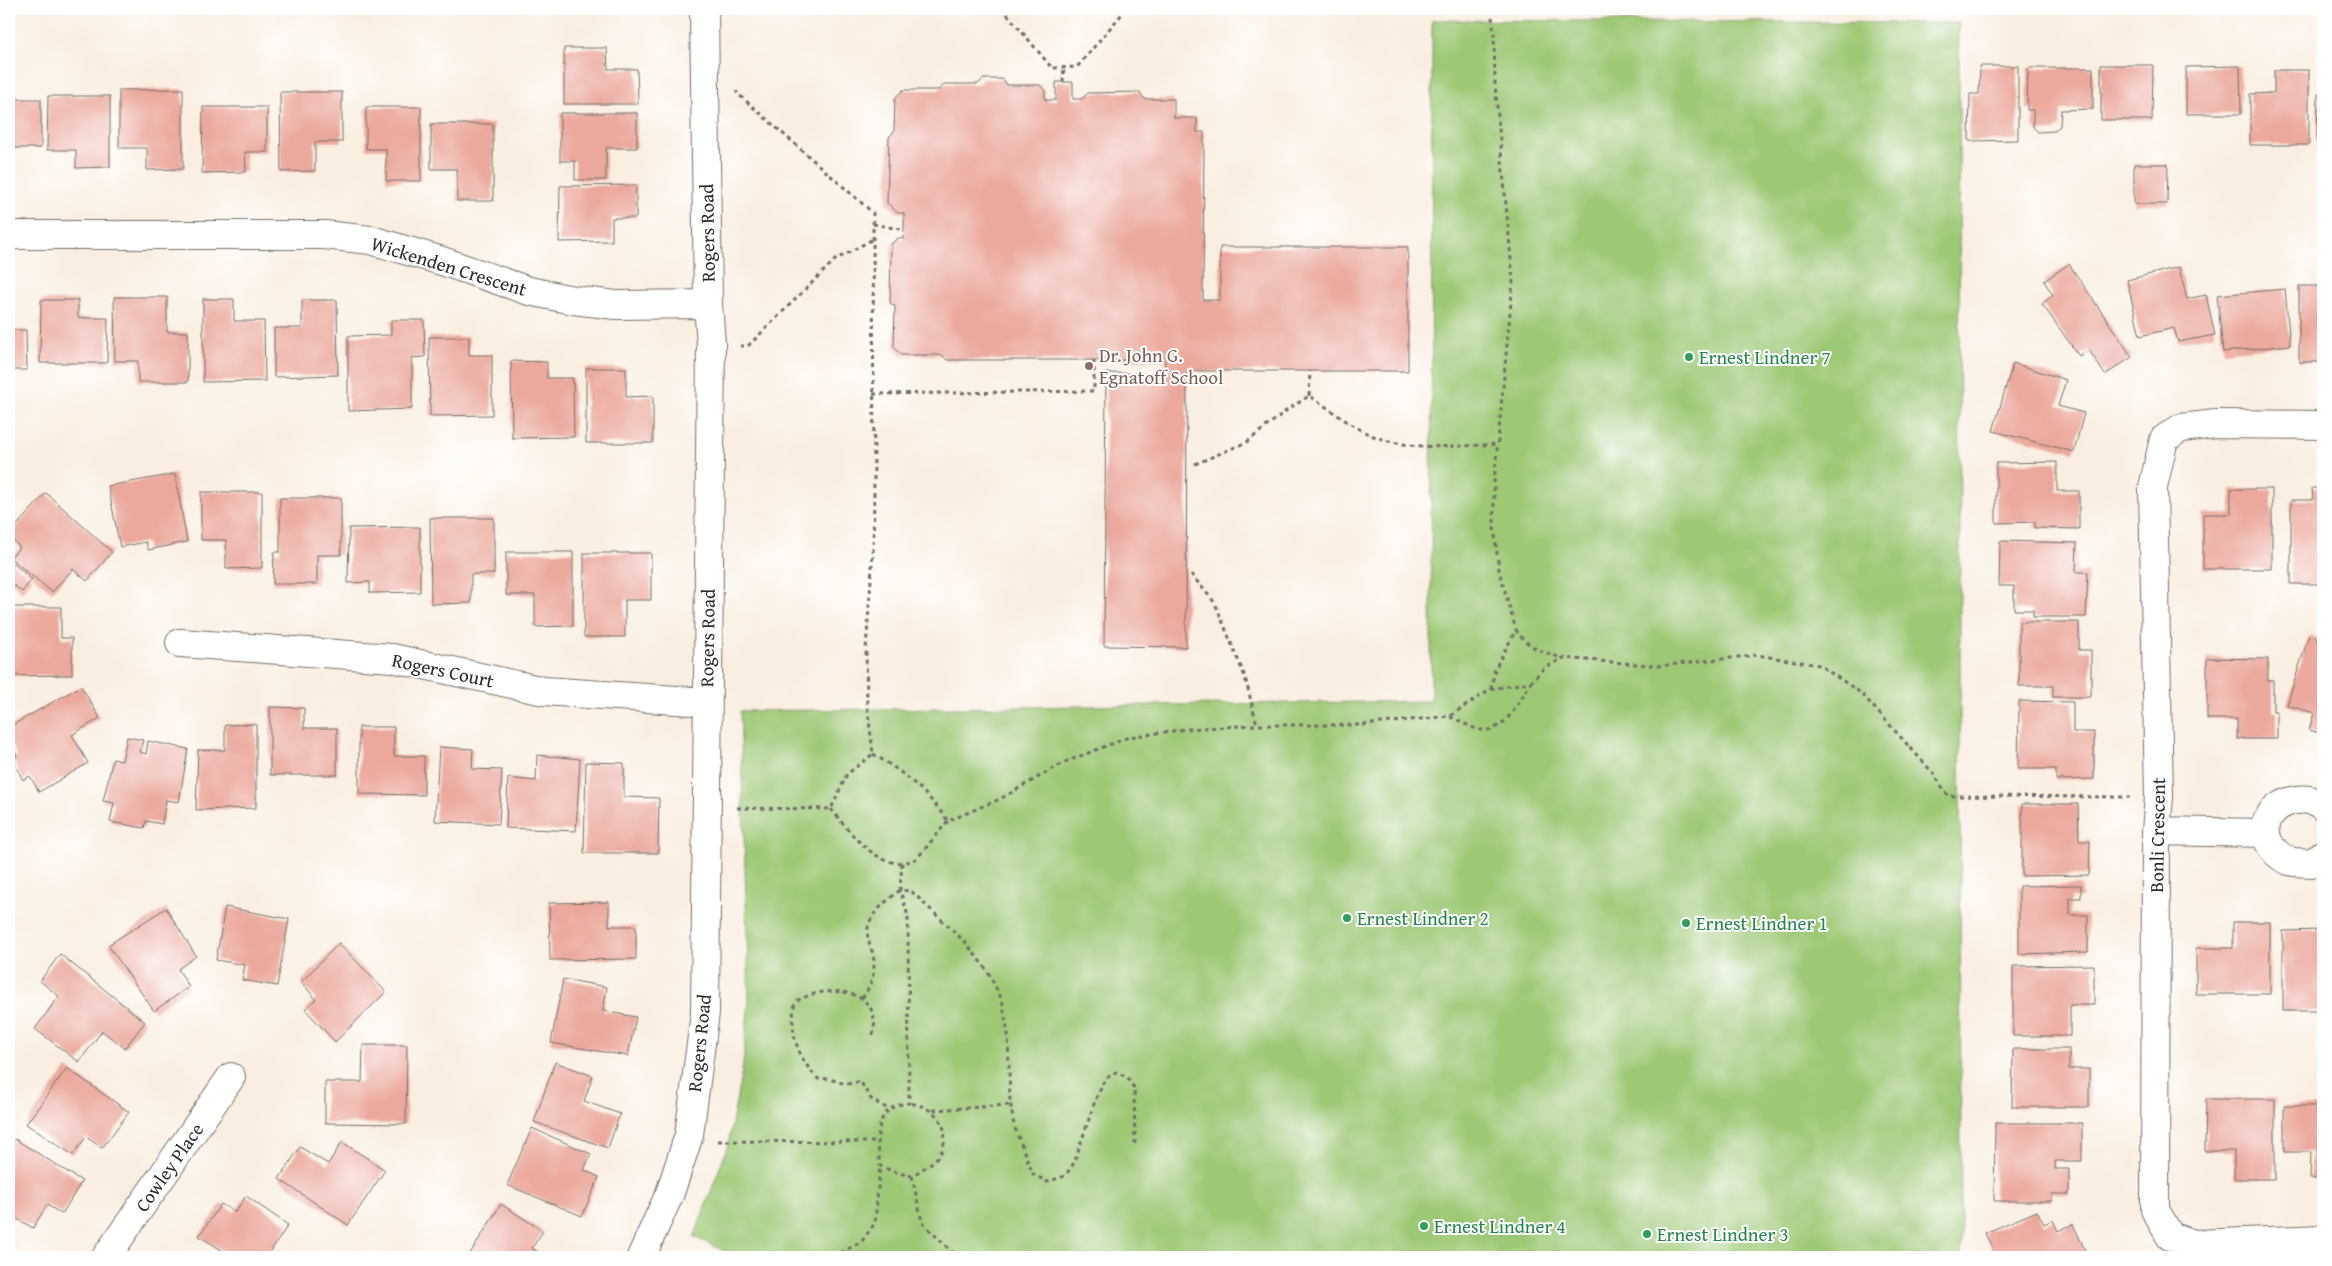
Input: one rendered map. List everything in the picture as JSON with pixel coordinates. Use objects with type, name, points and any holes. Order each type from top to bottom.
[{"type":"street","name":"Rogers Road","points":[[641,1257],[670,1193],[689,1135],[705,1013],[706,702],[711,344],[708,304],[704,9]]},
{"type":"street","name":"Wickenden Crescent","points":[[9,235],[324,235],[371,240],[442,261],[529,292],[573,300],[616,305],[708,304]]},
{"type":"street","name":"Bonli Crescent","points":[[2323,424],[2216,424],[2182,428],[2164,439],[2153,487],[2159,797],[2156,831],[2155,1210],[2170,1236],[2194,1244],[2323,1240]]},
{"type":"street","name":"Rogers Court","points":[[180,643],[392,658],[544,691],[706,702]]},
{"type":"street","points":[[2323,807],[2319,803],[2302,799],[2283,804],[2269,816],[2265,833],[2271,849],[2289,861],[2312,863],[2323,854]]},
{"type":"street","points":[[2156,831],[2265,833]]},
{"type":"street","name":"Cowley Place","points":[[106,1257],[231,1077]]},
{"type":"path","points":[[1491,9],[1494,33],[1495,84],[1513,281],[1494,482],[1494,527],[1499,570],[1516,630],[1523,640],[1535,650],[1563,658],[1659,666],[1757,655],[1819,665],[1861,693],[1933,773],[1948,796],[2159,797]]},
{"type":"path","points":[[1007,14],[1052,68],[1077,67],[1122,14]]},
{"type":"path","points":[[1063,82],[1064,68]]},
{"type":"path","points":[[737,83],[737,93],[873,212],[873,552],[866,649],[867,703],[873,754]]},
{"type":"path","points":[[873,224],[904,230]]},
{"type":"path","points":[[711,344],[748,346],[835,260],[873,239]]},
{"type":"path","points":[[873,394],[1094,391],[1094,360]]},
{"type":"path","points":[[1309,396],[1310,371]]},
{"type":"path","points":[[1309,396],[1378,438],[1413,445],[1446,447],[1498,444]]},
{"type":"path","points":[[1195,464],[1247,442],[1287,410],[1309,396]]},
{"type":"path","points":[[1190,574],[1215,603],[1245,677],[1257,725]]},
{"type":"path","points":[[1492,689],[1495,669],[1516,630]]},
{"type":"path","points":[[1450,716],[1482,730],[1494,728],[1509,715],[1530,682],[1543,669],[1563,658]]},
{"type":"path","points":[[736,808],[831,809],[855,838],[878,857],[902,863],[916,859],[948,821],[1000,799],[1065,762],[1129,737],[1187,729],[1257,725],[1362,725],[1450,716],[1492,689],[1530,682]]},
{"type":"path","points":[[831,809],[847,774],[873,754]]},
{"type":"path","points":[[873,754],[895,768],[928,794],[948,821]]},
{"type":"path","points":[[902,863],[900,890],[908,916],[909,1103]]},
{"type":"path","points":[[862,998],[870,989],[873,978],[873,955],[867,942],[869,924],[883,904],[900,890],[911,892],[966,943],[987,970],[1002,1000],[1008,1033],[1010,1105],[1014,1126],[1033,1174],[1048,1182],[1065,1176],[1074,1163],[1095,1101],[1105,1079],[1116,1072],[1127,1077],[1134,1088],[1135,1144]]},
{"type":"path","points":[[873,1035],[875,1026],[871,1012],[862,998],[848,992],[819,992],[805,996],[795,1002],[792,1017],[799,1055],[818,1079],[829,1077],[840,1084],[850,1085],[860,1081],[871,1099],[888,1109]]},
{"type":"path","points":[[834,1257],[862,1241],[875,1223],[880,1166],[877,1142],[881,1122],[888,1109],[900,1104],[922,1105],[932,1110],[943,1122],[942,1151],[931,1163],[912,1176],[880,1166]]},
{"type":"path","points":[[932,1110],[1010,1105]]},
{"type":"path","points":[[718,1141],[877,1142]]},
{"type":"path","points":[[912,1176],[922,1222],[958,1257]]},
{"type":"green space","points":[[1432,20],[1959,23],[1961,1257],[738,1257],[694,1237],[728,1145],[743,1065],[749,999],[740,711],[1431,701]]},
{"type":"building","points":[[564,48],[607,48],[608,69],[637,69],[638,104],[564,104]]},
{"type":"building","points":[[2101,65],[2153,65],[2152,120],[2101,120]]},
{"type":"building","points":[[1980,66],[2018,66],[2018,140],[1969,141],[1970,94],[1979,94]]},
{"type":"building","points":[[2240,66],[2241,114],[2186,114],[2186,67]]},
{"type":"building","points":[[2028,68],[2093,68],[2093,109],[2061,110],[2060,126],[2054,131],[2038,132],[2033,127],[2033,110],[2027,110]]},
{"type":"building","points":[[2274,70],[2309,70],[2309,145],[2250,145],[2250,94],[2274,93]]},
{"type":"building","name":"Dr. John G. Egnatoff School","points":[[984,79],[1003,79],[1007,85],[1040,85],[1045,91],[1045,100],[1056,100],[1056,82],[1073,82],[1073,99],[1082,99],[1088,93],[1140,92],[1144,99],[1174,99],[1174,118],[1197,118],[1197,132],[1204,132],[1203,300],[1220,300],[1220,247],[1408,247],[1408,371],[1187,371],[1186,647],[1104,646],[1106,373],[1165,374],[1165,360],[947,360],[942,355],[901,355],[894,347],[895,306],[890,303],[891,244],[898,238],[903,239],[904,230],[904,213],[898,213],[887,203],[889,137],[894,132],[895,98],[903,90],[939,90],[944,84],[978,84]]},
{"type":"building","points":[[183,89],[183,169],[147,170],[147,148],[119,148],[119,90]]},
{"type":"building","points":[[280,92],[342,92],[342,142],[315,142],[315,171],[281,172]]},
{"type":"building","points":[[2318,94],[2323,94],[2323,145],[2317,145]]},
{"type":"building","points":[[48,96],[110,96],[110,167],[76,168],[76,150],[47,150]]},
{"type":"building","points":[[9,99],[41,99],[41,148],[13,148],[12,172],[9,172]]},
{"type":"building","points":[[203,107],[267,107],[267,152],[245,152],[246,172],[202,173]]},
{"type":"building","points":[[366,107],[421,107],[421,181],[386,181],[386,149],[366,149]]},
{"type":"building","points":[[560,113],[637,113],[637,148],[606,148],[606,180],[575,180],[575,161],[560,161]]},
{"type":"building","points":[[431,124],[493,124],[493,201],[457,201],[457,169],[431,169]]},
{"type":"building","points":[[2134,164],[2168,164],[2167,204],[2134,204]]},
{"type":"building","points":[[636,185],[636,218],[612,218],[612,241],[559,242],[560,186]]},
{"type":"building","points":[[2069,264],[2132,357],[2105,375],[2089,350],[2079,356],[2042,304],[2053,295],[2044,281]]},
{"type":"building","points":[[2179,267],[2187,299],[2206,295],[2215,335],[2178,342],[2174,328],[2140,336],[2127,280]]},
{"type":"building","points":[[2299,286],[2323,286],[2323,362],[2299,362]]},
{"type":"building","points":[[2285,289],[2290,345],[2223,352],[2217,295]]},
{"type":"building","points":[[114,297],[167,297],[167,332],[188,332],[188,382],[138,382],[138,361],[115,361]]},
{"type":"building","points":[[203,299],[234,299],[234,321],[264,321],[265,381],[203,382]]},
{"type":"building","points":[[41,300],[78,300],[78,318],[108,318],[107,363],[40,363]]},
{"type":"building","points":[[302,300],[337,300],[338,375],[274,377],[274,328],[302,328]]},
{"type":"building","points":[[391,320],[424,320],[425,357],[412,358],[412,409],[348,411],[348,336],[391,335]]},
{"type":"building","points":[[9,330],[26,330],[27,370],[9,370]]},
{"type":"building","points":[[429,337],[469,337],[469,355],[492,355],[492,415],[430,416]]},
{"type":"building","points":[[511,361],[547,362],[547,378],[573,378],[574,437],[512,438]]},
{"type":"building","points":[[2013,363],[2066,380],[2058,406],[2084,413],[2074,452],[1993,431]]},
{"type":"building","points":[[586,368],[626,368],[626,397],[653,396],[653,443],[586,443]]},
{"type":"building","points":[[2057,462],[2057,491],[2079,491],[2079,529],[2035,528],[2035,522],[1996,523],[1996,463]]},
{"type":"building","points":[[175,474],[187,542],[148,550],[146,542],[120,547],[108,486]]},
{"type":"building","points":[[2312,488],[2323,488],[2323,584],[2291,584],[2291,500],[2313,500]]},
{"type":"building","points":[[2231,489],[2272,489],[2272,569],[2203,569],[2203,514],[2231,514]]},
{"type":"building","points":[[201,492],[262,492],[262,568],[226,569],[226,540],[201,540]]},
{"type":"building","points":[[46,493],[112,552],[87,581],[73,569],[52,592],[10,558],[20,547],[9,537],[9,534]]},
{"type":"building","points":[[280,498],[341,498],[341,555],[317,555],[317,584],[273,584],[274,552],[280,552]]},
{"type":"building","points":[[430,518],[494,518],[494,574],[471,574],[471,603],[431,604]]},
{"type":"building","points":[[420,527],[420,592],[370,593],[370,582],[348,583],[349,528]]},
{"type":"building","points":[[2000,541],[2077,543],[2076,572],[2088,572],[2086,617],[2033,617],[2033,610],[2014,610],[2014,586],[1999,586]]},
{"type":"building","points":[[506,552],[573,552],[573,626],[535,627],[535,595],[506,595]]},
{"type":"building","points":[[584,553],[651,553],[651,600],[625,600],[625,637],[584,637]]},
{"type":"building","points":[[13,563],[32,579],[22,592],[9,581],[9,568]]},
{"type":"building","points":[[9,607],[61,607],[61,638],[72,638],[72,675],[9,676]]},
{"type":"building","points":[[2019,622],[2079,622],[2079,650],[2091,650],[2091,697],[2053,697],[2053,686],[2019,686]]},
{"type":"building","points":[[2309,635],[2323,640],[2323,734],[2309,730],[2314,713],[2287,705]]},
{"type":"building","points":[[2207,658],[2268,659],[2268,680],[2273,680],[2273,711],[2277,711],[2277,739],[2237,739],[2237,719],[2207,719]]},
{"type":"building","points":[[81,686],[100,718],[72,735],[88,763],[39,792],[30,776],[23,780],[12,759],[17,756],[9,740],[9,727]]},
{"type":"building","points":[[2019,701],[2073,702],[2073,732],[2094,732],[2094,779],[2056,780],[2056,769],[2018,769]]},
{"type":"building","points":[[270,707],[304,708],[304,728],[337,728],[337,775],[270,775]]},
{"type":"building","points":[[256,724],[256,808],[196,810],[198,750],[225,750],[225,725]]},
{"type":"building","points":[[359,727],[394,727],[394,756],[424,756],[424,795],[359,794]]},
{"type":"building","points":[[127,737],[143,740],[140,752],[146,754],[148,741],[188,749],[179,802],[166,800],[162,824],[146,821],[144,828],[110,822],[114,803],[103,801],[113,759],[122,761]]},
{"type":"building","points":[[439,747],[473,749],[472,769],[502,770],[499,824],[435,821]]},
{"type":"building","points":[[537,755],[580,759],[576,831],[506,828],[508,778],[536,781]]},
{"type":"building","points":[[586,762],[624,763],[624,797],[659,798],[658,853],[584,853]]},
{"type":"building","points":[[2022,804],[2078,804],[2079,841],[2090,841],[2089,875],[2022,876]]},
{"type":"building","points":[[2081,885],[2081,898],[2070,898],[2070,915],[2088,915],[2088,952],[2019,954],[2019,886]]},
{"type":"building","points":[[609,902],[609,926],[636,926],[636,959],[550,960],[549,903]]},
{"type":"building","points":[[225,907],[289,919],[277,986],[242,980],[245,965],[216,960]]},
{"type":"building","points":[[166,908],[196,956],[178,969],[189,987],[154,1011],[108,945]]},
{"type":"building","points":[[2233,922],[2270,922],[2270,994],[2196,994],[2196,948],[2233,948]]},
{"type":"building","points":[[2321,930],[2323,1011],[2283,1011],[2283,931]]},
{"type":"building","points":[[339,943],[386,992],[335,1042],[305,1009],[316,999],[301,982]]},
{"type":"building","points":[[60,954],[145,1022],[125,1048],[102,1031],[79,1062],[35,1029],[59,996],[40,981]]},
{"type":"building","points":[[2094,965],[2094,1005],[2070,1005],[2070,1036],[2013,1036],[2013,966]]},
{"type":"building","points":[[563,979],[607,987],[603,1011],[636,1017],[628,1056],[551,1043]]},
{"type":"building","points":[[363,1045],[407,1045],[406,1124],[325,1123],[325,1082],[362,1082]]},
{"type":"building","points":[[2013,1049],[2069,1049],[2069,1069],[2089,1069],[2089,1107],[2012,1107]]},
{"type":"building","points":[[555,1062],[593,1076],[584,1101],[620,1114],[608,1148],[534,1122]]},
{"type":"building","points":[[67,1068],[129,1112],[102,1148],[86,1137],[73,1155],[26,1124]]},
{"type":"building","points":[[2206,1099],[2275,1099],[2275,1179],[2234,1179],[2234,1151],[2205,1151]]},
{"type":"building","points":[[2284,1106],[2323,1106],[2323,1178],[2310,1179],[2311,1152],[2284,1152]]},
{"type":"building","points":[[1995,1123],[2082,1123],[2082,1161],[2055,1161],[2055,1169],[2069,1169],[2069,1194],[2052,1194],[2052,1201],[1994,1201]]},
{"type":"building","points":[[532,1128],[591,1154],[584,1170],[599,1177],[582,1216],[507,1185]]},
{"type":"building","points":[[15,1139],[82,1181],[62,1214],[47,1205],[33,1228],[9,1214],[9,1148]]},
{"type":"building","points":[[342,1142],[385,1170],[348,1225],[279,1179],[300,1147],[328,1164]]},
{"type":"building","points":[[246,1196],[288,1225],[267,1257],[233,1257],[199,1236],[221,1204],[235,1212]]},
{"type":"building","points":[[501,1204],[543,1231],[532,1248],[546,1257],[468,1257]]},
{"type":"building","points":[[2037,1211],[2044,1224],[2053,1220],[2058,1231],[2073,1224],[2088,1257],[1996,1257],[1985,1233]]},
{"type":"place","name":"Ernest Lindner 7","points":[[1689,357]]},
{"type":"place","name":"Dr. John G. Egnatoff School","points":[[1089,366]]},
{"type":"place","name":"Ernest Lindner 2","points":[[1347,918]]},
{"type":"place","name":"Ernest Lindner 1","points":[[1686,923]]},
{"type":"place","name":"Ernest Lindner 4","points":[[1424,1226]]},
{"type":"place","name":"Ernest Lindner 3","points":[[1647,1234]]}]
